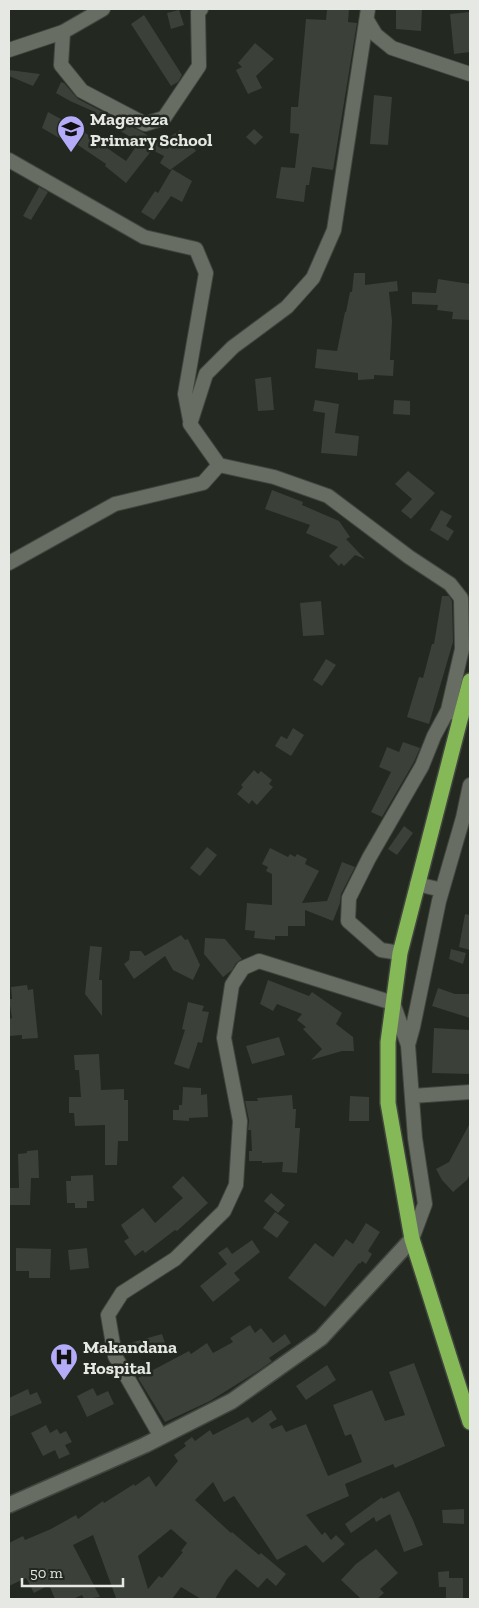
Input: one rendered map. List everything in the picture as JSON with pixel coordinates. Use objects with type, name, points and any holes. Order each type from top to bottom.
[{"type":"highway","points":[[470,682],[455,713],[400,953],[388,1042],[388,1103],[412,1239],[470,1422]]},
{"type":"street","points":[[9,50],[63,32],[103,9]]},
{"type":"street","points":[[63,32],[61,65],[82,91],[145,124],[164,118],[199,66],[198,12],[201,9]]},
{"type":"street","points":[[368,14],[376,34],[392,48],[470,74]]},
{"type":"street","points":[[190,424],[206,374],[233,347],[287,306],[313,278],[334,230],[368,14]]},
{"type":"street","points":[[9,160],[144,237],[196,248],[206,273],[185,394],[190,424],[219,465],[274,477],[328,496],[409,557],[450,584],[461,598],[462,648],[455,713],[434,736],[422,766],[348,898],[348,921],[381,950],[400,953]]},
{"type":"street","points":[[9,563],[115,504],[204,483],[219,465]]},
{"type":"street","points":[[408,1045],[414,1027],[442,890],[463,818],[470,786]]},
{"type":"street","points":[[417,884],[442,890]]},
{"type":"street","points":[[9,1505],[161,1437],[232,1401],[320,1338],[412,1239],[424,1204],[415,1138],[408,1045],[393,1003],[259,961],[243,968],[232,985],[224,1038],[240,1121],[236,1186],[224,1211],[175,1259],[122,1293],[108,1315],[115,1356],[161,1437]]},
{"type":"street","points":[[412,1096],[470,1092]]},
{"type":"building","points":[[327,9],[349,9],[348,22],[357,23],[333,170],[312,167],[309,185],[306,185],[304,202],[276,198],[281,167],[295,168],[299,134],[290,133],[291,107],[298,107],[306,19],[326,20]]},
{"type":"building","points":[[396,9],[422,9],[421,31],[396,29]]},
{"type":"building","points":[[179,10],[184,25],[171,29],[167,13]]},
{"type":"building","points":[[470,12],[470,52],[454,54],[450,14]]},
{"type":"building","points":[[144,15],[182,75],[178,82],[171,86],[131,24]]},
{"type":"building","points":[[255,43],[274,59],[256,76],[262,88],[248,94],[236,70],[242,67],[238,63]]},
{"type":"building","points":[[9,70],[40,74],[33,86],[9,76]]},
{"type":"building","points":[[61,82],[78,99],[144,133],[168,149],[172,141],[168,138],[180,130],[196,151],[170,170],[160,163],[164,156],[152,150],[126,183],[105,166],[106,164],[63,135],[61,139],[42,128],[48,112],[81,130],[126,161],[139,142],[93,115],[95,112],[56,93]]},
{"type":"building","points":[[374,95],[392,97],[388,145],[370,144]]},
{"type":"building","points":[[254,129],[263,137],[255,145],[246,137]]},
{"type":"building","points":[[172,169],[192,181],[182,202],[171,196],[154,220],[141,212],[155,191],[158,193]]},
{"type":"building","points":[[39,187],[48,192],[31,220],[23,216]]},
{"type":"building","points":[[354,273],[365,273],[365,285],[397,281],[398,291],[389,292],[392,321],[390,360],[394,360],[393,376],[374,375],[374,379],[358,380],[358,373],[315,368],[317,349],[337,351],[350,292],[352,292]]},
{"type":"building","points":[[438,279],[470,284],[470,320],[452,319],[453,312],[437,310],[438,305],[412,304],[412,292],[436,293]]},
{"type":"building","points":[[271,377],[274,410],[258,411],[255,379]]},
{"type":"building","points":[[315,400],[339,404],[335,433],[359,436],[357,456],[321,453],[325,413],[313,411]]},
{"type":"building","points":[[394,400],[410,401],[410,415],[393,414]]},
{"type":"building","points":[[408,471],[435,493],[411,519],[401,511],[412,499],[395,484]]},
{"type":"building","points":[[272,490],[303,502],[302,505],[339,521],[350,537],[346,539],[365,559],[355,555],[344,566],[341,563],[339,566],[329,556],[338,547],[306,533],[310,525],[265,509]]},
{"type":"building","points":[[441,510],[452,516],[446,526],[454,531],[448,541],[430,530]]},
{"type":"building","points":[[442,596],[449,596],[452,601],[453,642],[429,724],[407,717],[419,677],[423,678],[432,644],[434,644]]},
{"type":"building","points":[[321,601],[324,635],[303,636],[300,603]]},
{"type":"building","points":[[326,659],[336,665],[322,686],[313,680]]},
{"type":"building","points":[[293,728],[304,735],[291,756],[275,746],[281,736],[287,739]]},
{"type":"building","points":[[403,742],[420,748],[382,817],[371,812],[391,772],[379,767],[387,747],[399,752]]},
{"type":"building","points":[[254,770],[258,774],[261,771],[272,780],[269,784],[273,787],[257,805],[252,800],[249,804],[237,794],[243,787],[241,785]]},
{"type":"building","points":[[404,826],[413,833],[397,855],[388,849]]},
{"type":"building","points":[[207,847],[217,855],[200,876],[190,868]]},
{"type":"building","points":[[270,848],[288,857],[290,854],[295,857],[297,854],[307,859],[305,864],[319,871],[302,903],[327,901],[342,862],[355,867],[341,894],[340,903],[333,921],[305,910],[305,926],[288,926],[288,936],[275,936],[275,940],[254,938],[255,931],[245,930],[247,903],[272,905],[272,874],[266,871],[268,867],[262,864]]},
{"type":"building","points":[[465,914],[470,915],[470,950],[459,947]]},
{"type":"building","points":[[181,935],[185,940],[188,939],[200,965],[193,980],[173,970],[165,956],[134,979],[124,964],[129,960],[130,951],[141,951],[145,956]]},
{"type":"building","points":[[205,938],[225,939],[242,959],[223,977],[204,954]]},
{"type":"building","points":[[90,946],[102,947],[99,980],[102,980],[102,1016],[85,994]]},
{"type":"building","points":[[451,949],[466,953],[463,964],[449,959]]},
{"type":"building","points":[[268,980],[309,996],[312,992],[342,1013],[336,1024],[353,1037],[354,1051],[342,1051],[311,1060],[322,1049],[303,1029],[306,1027],[297,1020],[302,1014],[277,1004],[273,1011],[260,1004]]},
{"type":"building","points":[[27,985],[28,990],[33,989],[38,1038],[22,1039],[22,1035],[9,1036],[9,1019],[12,1018],[9,999],[12,999],[11,987]]},
{"type":"building","points":[[438,988],[455,994],[470,994],[470,1018],[432,1006]]},
{"type":"building","points":[[188,1002],[204,1006],[202,1011],[209,1012],[202,1043],[198,1042],[189,1069],[174,1064],[185,1030],[182,1029]]},
{"type":"building","points":[[434,1028],[470,1030],[470,1074],[432,1073]]},
{"type":"building","points":[[279,1037],[285,1055],[252,1064],[246,1046]]},
{"type":"building","points":[[99,1054],[101,1090],[124,1089],[124,1100],[128,1100],[128,1141],[118,1141],[117,1165],[105,1165],[105,1125],[75,1126],[74,1113],[69,1113],[69,1097],[81,1097],[79,1070],[75,1070],[74,1055]]},
{"type":"building","points":[[183,1087],[201,1088],[201,1095],[207,1094],[208,1117],[189,1118],[189,1121],[173,1120],[173,1110],[179,1110],[179,1105],[182,1105]]},
{"type":"building","points":[[292,1095],[293,1109],[296,1109],[295,1128],[300,1128],[297,1173],[282,1172],[283,1162],[262,1163],[262,1161],[249,1161],[249,1151],[252,1151],[251,1130],[248,1130],[249,1120],[245,1101],[258,1101],[257,1098]]},
{"type":"building","points":[[350,1096],[369,1097],[369,1121],[349,1121]]},
{"type":"building","points":[[470,1123],[470,1174],[467,1180],[453,1192],[442,1180],[436,1169],[449,1162]]},
{"type":"building","points":[[38,1150],[39,1178],[31,1178],[30,1205],[9,1205],[9,1188],[19,1188],[18,1154]]},
{"type":"building","points":[[93,1175],[94,1201],[87,1201],[87,1208],[75,1208],[75,1203],[67,1203],[66,1181],[71,1181],[71,1176]]},
{"type":"building","points":[[183,1176],[208,1203],[177,1231],[175,1230],[145,1253],[143,1250],[135,1256],[124,1241],[129,1238],[121,1225],[143,1208],[155,1223],[183,1198],[172,1187]]},
{"type":"building","points":[[271,1193],[285,1205],[278,1213],[264,1201]]},
{"type":"building","points":[[275,1212],[289,1222],[277,1238],[263,1228]]},
{"type":"building","points":[[366,1223],[380,1232],[368,1251],[372,1254],[366,1264],[362,1261],[359,1263],[325,1307],[288,1278],[315,1243],[333,1257],[346,1239],[353,1244]]},
{"type":"building","points":[[252,1240],[260,1252],[234,1273],[240,1280],[213,1302],[200,1286],[227,1264],[218,1253],[227,1247],[232,1254]]},
{"type":"building","points":[[16,1248],[51,1249],[50,1278],[29,1278],[29,1271],[16,1271]]},
{"type":"building","points":[[87,1248],[89,1268],[70,1270],[68,1250]]},
{"type":"building","points":[[250,1325],[255,1333],[261,1328],[273,1343],[285,1334],[291,1343],[269,1358],[272,1361],[261,1369],[210,1401],[165,1422],[138,1378],[189,1351],[191,1354],[207,1343],[213,1353],[233,1342],[230,1338]]},
{"type":"building","points":[[162,1334],[165,1343],[134,1353],[130,1343]]},
{"type":"building","points":[[414,1363],[445,1446],[395,1468],[393,1464],[345,1484],[349,1496],[306,1515],[322,1535],[325,1532],[331,1540],[336,1535],[345,1544],[323,1563],[306,1545],[277,1560],[234,1496],[224,1502],[213,1482],[195,1500],[231,1533],[259,1555],[261,1553],[286,1574],[276,1586],[267,1578],[258,1588],[236,1569],[227,1579],[215,1599],[201,1599],[181,1587],[172,1599],[116,1598],[93,1535],[73,1545],[100,1597],[84,1599],[82,1595],[73,1599],[55,1599],[49,1585],[34,1593],[26,1578],[9,1586],[9,1543],[23,1536],[25,1540],[51,1529],[76,1515],[78,1519],[103,1501],[104,1503],[149,1476],[156,1487],[178,1461],[174,1455],[186,1446],[184,1443],[192,1437],[195,1441],[210,1430],[213,1435],[248,1417],[252,1423],[271,1410],[277,1419],[269,1424],[272,1429],[282,1425],[286,1432],[306,1424],[328,1476],[362,1462],[351,1434],[345,1436],[333,1405],[372,1390],[385,1421],[405,1415],[389,1372]],"holes":[[[171,1529],[187,1543],[181,1551],[183,1552],[162,1578],[159,1576],[148,1589],[138,1556]]]},
{"type":"building","points":[[327,1365],[336,1380],[306,1400],[296,1386]]},
{"type":"building","points":[[93,1388],[97,1396],[108,1391],[114,1404],[87,1417],[77,1396]]},
{"type":"building","points":[[28,1389],[30,1395],[37,1392],[42,1403],[9,1417],[9,1398]]},
{"type":"building","points":[[46,1425],[50,1433],[57,1429],[60,1434],[66,1431],[72,1442],[65,1445],[70,1454],[59,1459],[55,1450],[43,1456],[31,1433]]},
{"type":"building","points":[[399,1491],[423,1545],[404,1552],[390,1514],[376,1522],[374,1517],[351,1533],[345,1524],[382,1497],[383,1499]]},
{"type":"building","points":[[464,1509],[464,1524],[443,1523],[442,1510]]},
{"type":"building","points":[[376,1549],[398,1573],[380,1589],[384,1593],[377,1599],[361,1599],[341,1580],[356,1564]]},
{"type":"building","points":[[449,1571],[449,1578],[463,1578],[463,1599],[446,1599],[446,1587],[439,1587],[438,1572]]},
{"type":"place","name":"Magereza Primary School","points":[[71,153]]},
{"type":"place","name":"Makandana Hospital","points":[[64,1381]]}]
